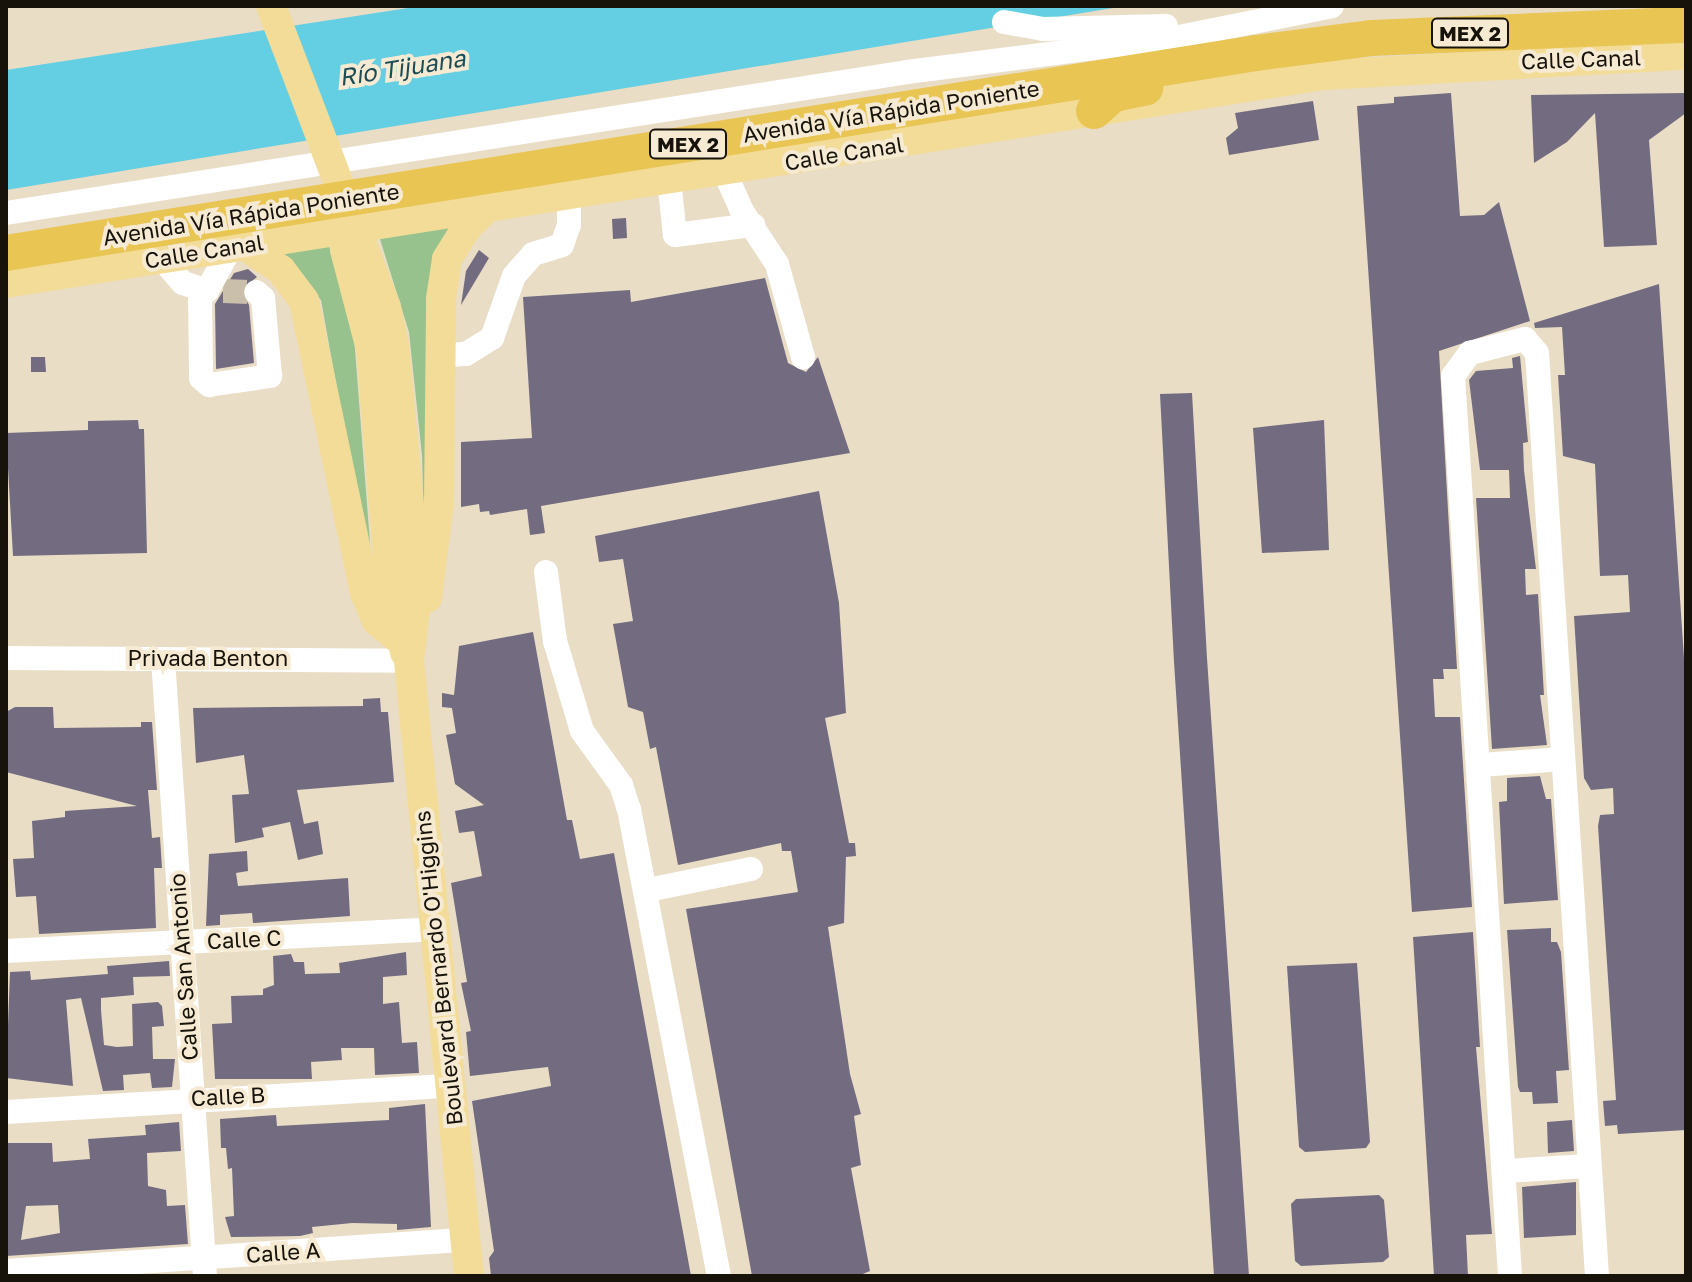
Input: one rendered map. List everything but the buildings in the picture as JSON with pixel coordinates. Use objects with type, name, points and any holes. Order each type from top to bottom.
[{"type":"highway","name":"Avenida Vía Rápida Poniente","points":[[6,253],[1371,38],[1686,25]]},
{"type":"highway","points":[[1569,28],[1605,40],[1686,41]]},
{"type":"highway","points":[[1094,111],[1113,94],[1346,52],[1371,38]]},
{"type":"main road","name":"Boulevard Bernardo O'Higgins","points":[[250,6],[358,260]]},
{"type":"main road","name":"Boulevard Bernardo O'Higgins","points":[[271,6],[358,260],[407,644],[469,1276]]},
{"type":"main road","name":"Calle Canal","points":[[6,283],[492,203],[725,173],[1094,111],[1387,68],[1686,55]]},
{"type":"main road","points":[[238,246],[281,270],[304,301],[365,593],[377,621],[407,644],[436,553],[447,259],[467,227],[492,203]]},
{"type":"street","points":[[6,213],[907,72],[1174,38],[1225,24],[1332,6]]},
{"type":"street","points":[[1004,22],[1043,29],[1225,24]]},
{"type":"street","points":[[725,173],[777,264],[803,357]]},
{"type":"street","points":[[669,180],[675,235],[753,225]]},
{"type":"street","points":[[441,356],[466,354],[492,338],[514,276],[533,254],[562,245],[569,225],[569,193]]},
{"type":"street","points":[[238,246],[210,291],[201,378],[209,385],[270,376],[263,298],[256,292]]},
{"type":"street","points":[[161,258],[183,283],[210,291]]},
{"type":"street","points":[[1510,1276],[1453,376],[1470,353],[1514,340],[1531,342],[1537,353],[1597,1276]]},
{"type":"street","points":[[546,572],[566,685],[582,731],[621,785],[648,890],[719,1276]]},
{"type":"street","name":"Privada Benton","points":[[6,658],[163,659],[407,644]]},
{"type":"street","name":"Calle San Antonio","points":[[163,659],[179,942],[194,1098],[205,1267]]},
{"type":"street","points":[[1480,765],[1563,759]]},
{"type":"street","points":[[648,890],[751,869]]},
{"type":"street","name":"Calle C","points":[[6,951],[434,929]]},
{"type":"street","name":"Calle B","points":[[6,1112],[194,1098],[449,1086]]},
{"type":"street","points":[[1505,1171],[1588,1166]]},
{"type":"street","name":"Calle A","points":[[6,1271],[205,1267],[465,1240]]},
{"type":"green space","points":[[467,221],[459,230],[425,558],[422,455],[409,332],[379,236]]},
{"type":"green space","points":[[329,246],[354,337],[374,594],[321,300],[279,252]]},
{"type":"water","name":"Río Tijuana","points":[[421,6],[1125,6],[6,190],[6,70]]},
{"type":"tunnel","points":[[223,291],[256,292]]}]
